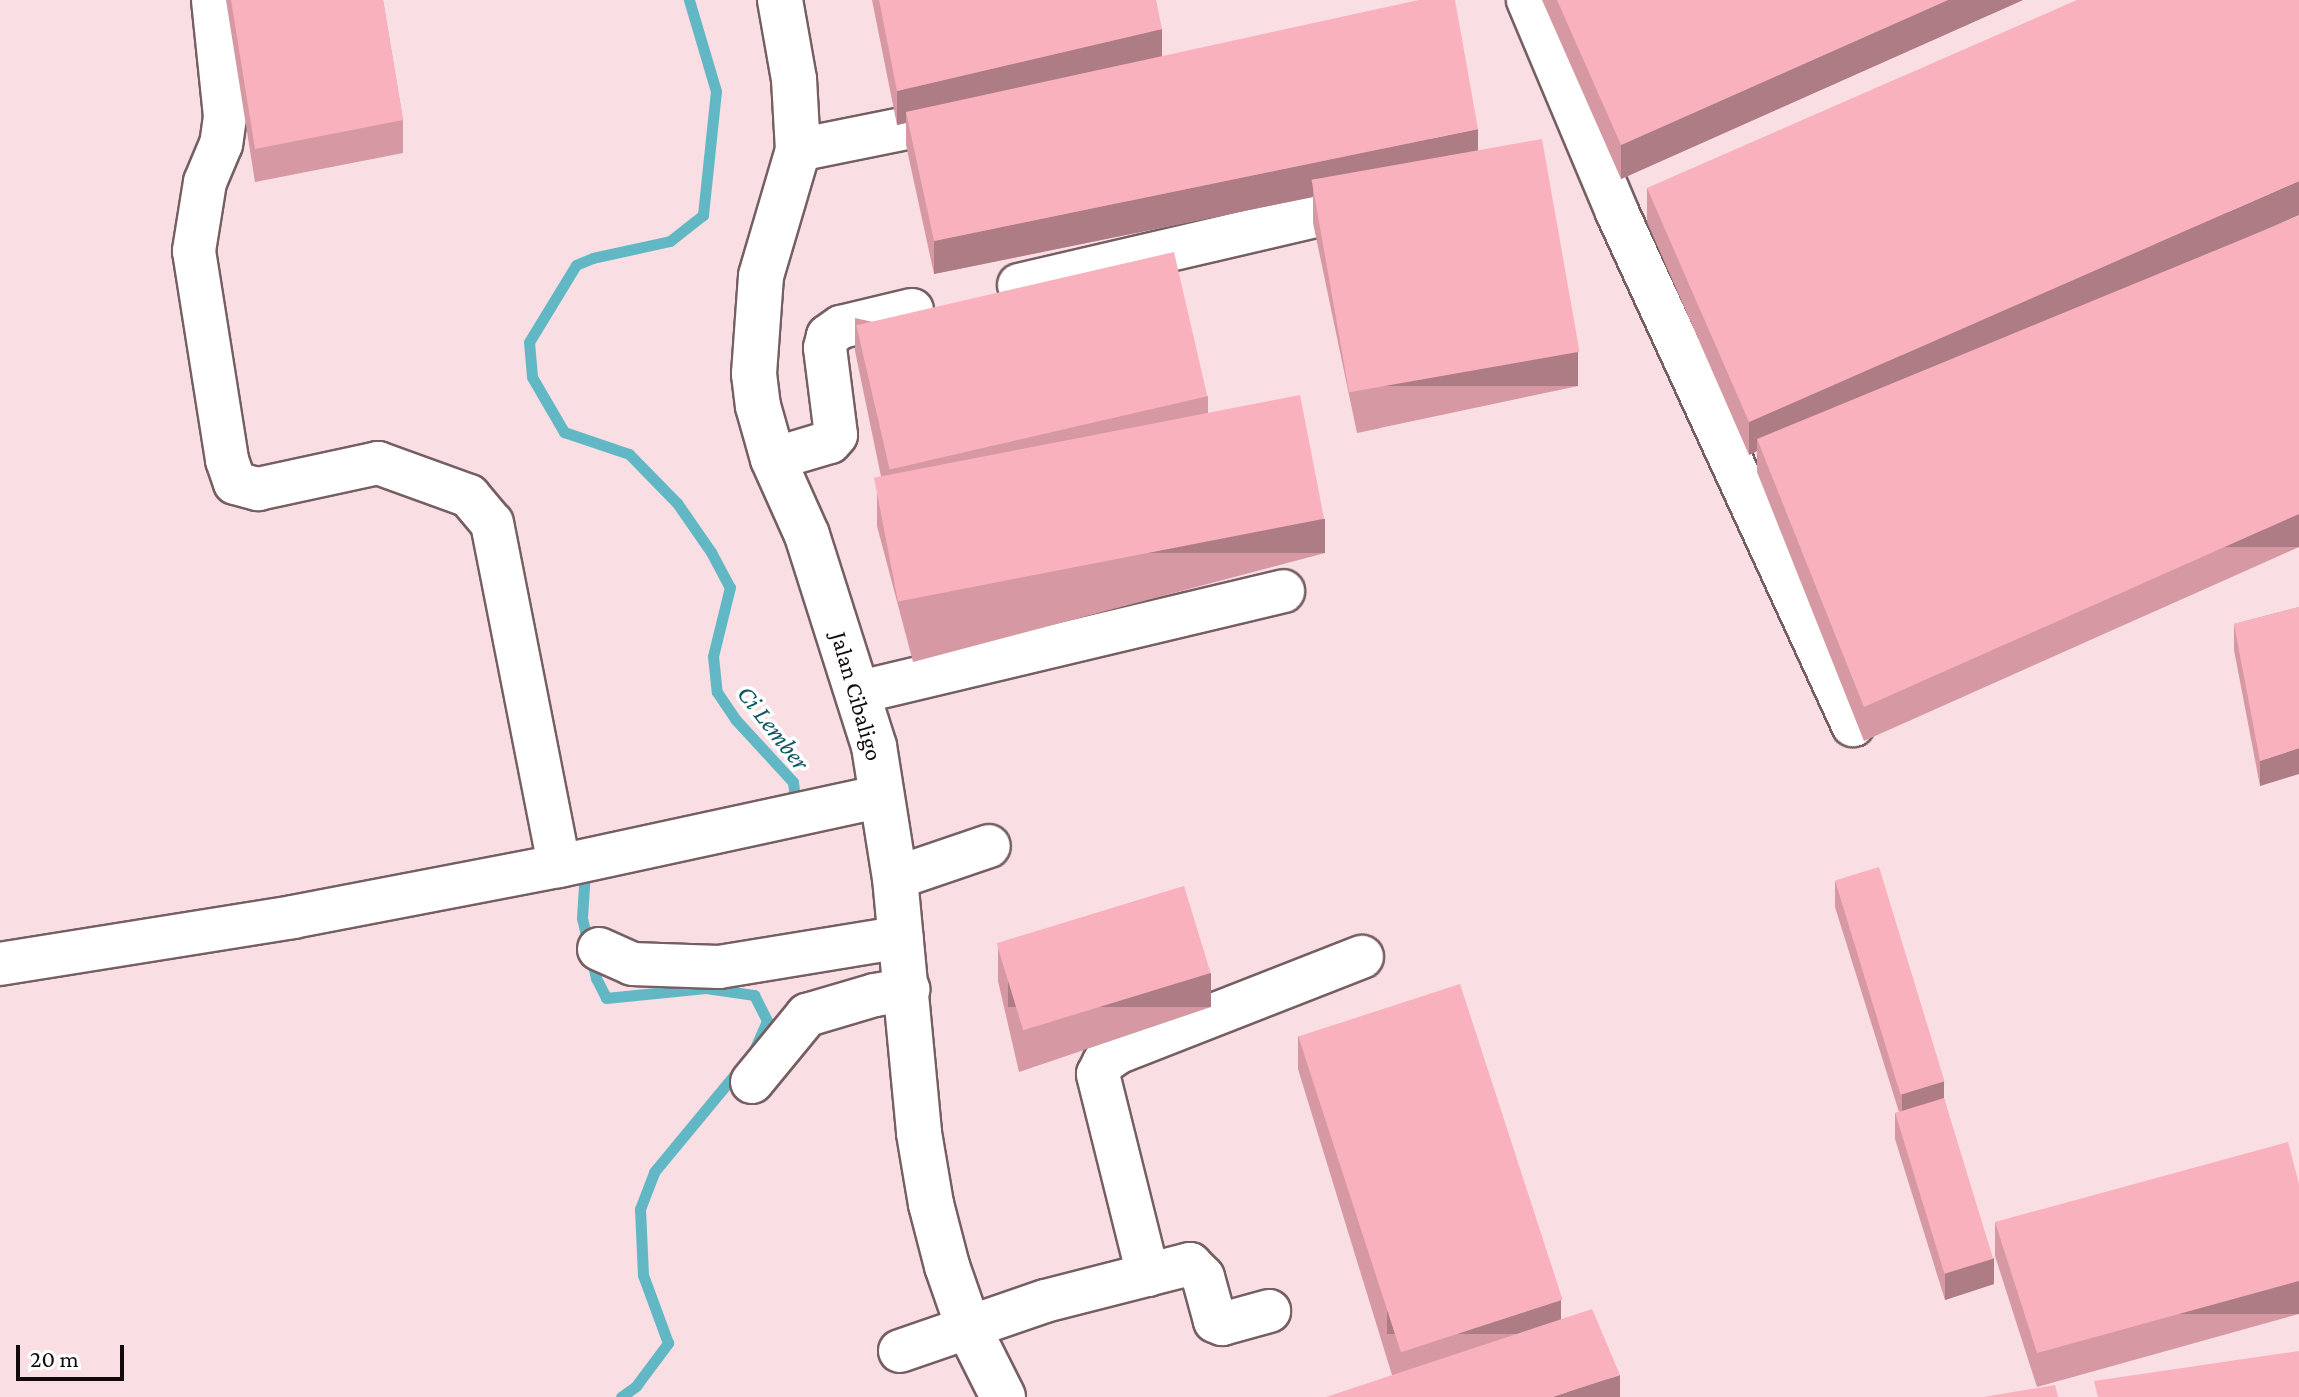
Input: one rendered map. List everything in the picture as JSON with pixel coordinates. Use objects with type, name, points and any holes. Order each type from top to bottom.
[{"type":"main road","name":"Jalan Cibaligo","points":[[780,0],[794,79],[798,150],[761,276],[755,330],[758,406],[773,459],[807,535],[860,692],[895,878],[908,989],[919,1133],[931,1204],[947,1266],[969,1329],[1003,1397]]},
{"type":"lane","points":[[213,0],[225,117],[221,144],[205,182],[194,251],[222,432],[235,483],[258,489],[378,463],[469,496],[492,523],[559,866]]},
{"type":"lane","points":[[1528,0],[1632,205],[1853,725]]},
{"type":"lane","points":[[798,150],[1006,108]]},
{"type":"lane","points":[[773,459],[830,442],[836,435],[825,348],[828,336],[841,327],[1399,197]]},
{"type":"lane","points":[[860,692],[1283,591]]},
{"type":"lane","points":[[0,964],[293,917],[559,866],[882,796]]},
{"type":"lane","points":[[895,878],[989,846]]},
{"type":"lane","points":[[599,949],[632,964],[719,967],[902,937]]},
{"type":"lane","points":[[1148,1275],[1098,1074],[1104,1062],[1119,1052],[1362,957]]},
{"type":"lane","points":[[752,1082],[807,1015],[875,995],[908,989]]},
{"type":"lane","points":[[900,1351],[1045,1301],[1190,1264],[1198,1269],[1211,1314],[1222,1324],[1269,1311]]},
{"type":"building","points":[[231,0],[383,0],[403,120],[255,149]]},
{"type":"building","points":[[879,0],[1156,0],[1162,29],[897,91]]},
{"type":"building","points":[[1419,0],[1455,0],[1478,129],[934,241],[906,112]]},
{"type":"building","points":[[1557,0],[1948,0],[1621,145]]},
{"type":"building","points":[[2077,0],[2299,0],[2299,181],[1749,422],[1647,188]]},
{"type":"building","points":[[1542,139],[1580,352],[1349,392],[1312,180]]},
{"type":"building","points":[[2299,216],[2299,514],[1864,707],[1757,439]]},
{"type":"building","points":[[1174,252],[1207,396],[890,470],[856,325]]},
{"type":"building","points":[[1300,395],[1324,519],[898,601],[874,478]]},
{"type":"building","points":[[2299,607],[2299,748],[2260,761],[2234,624]]},
{"type":"building","points":[[1879,867],[1944,1081],[1901,1095],[1835,880]]},
{"type":"building","points":[[1184,886],[1211,973],[1023,1030],[997,943]]},
{"type":"building","points":[[1460,984],[1563,1300],[1401,1352],[1298,1037]]},
{"type":"building","points":[[1944,1098],[1993,1259],[1944,1274],[1895,1113]]},
{"type":"building","points":[[2288,1142],[2299,1184],[2299,1281],[2037,1353],[1995,1222]]},
{"type":"building","points":[[1592,1309],[1620,1375],[1552,1397],[1326,1397]]},
{"type":"building","points":[[2299,1351],[2299,1397],[2098,1397],[2094,1381]]},
{"type":"building","points":[[2055,1385],[2058,1397],[1984,1397]]},
{"type":"waterway","name":"Ci Lember","points":[[689,0],[716,91],[703,215],[670,241],[593,258],[576,265],[529,342],[532,377],[564,432],[629,454],[677,503],[711,552],[730,587],[713,656],[717,692],[736,720],[793,782],[796,807]]},
{"type":"waterway","name":"Ci Lember","points":[[585,871],[582,918],[596,978],[606,998],[706,988],[754,995],[767,1021],[752,1054]]},
{"type":"waterway","name":"Ci Lember","points":[[621,1397],[636,1386],[668,1343],[643,1275],[640,1209],[654,1172],[741,1067]]}]
